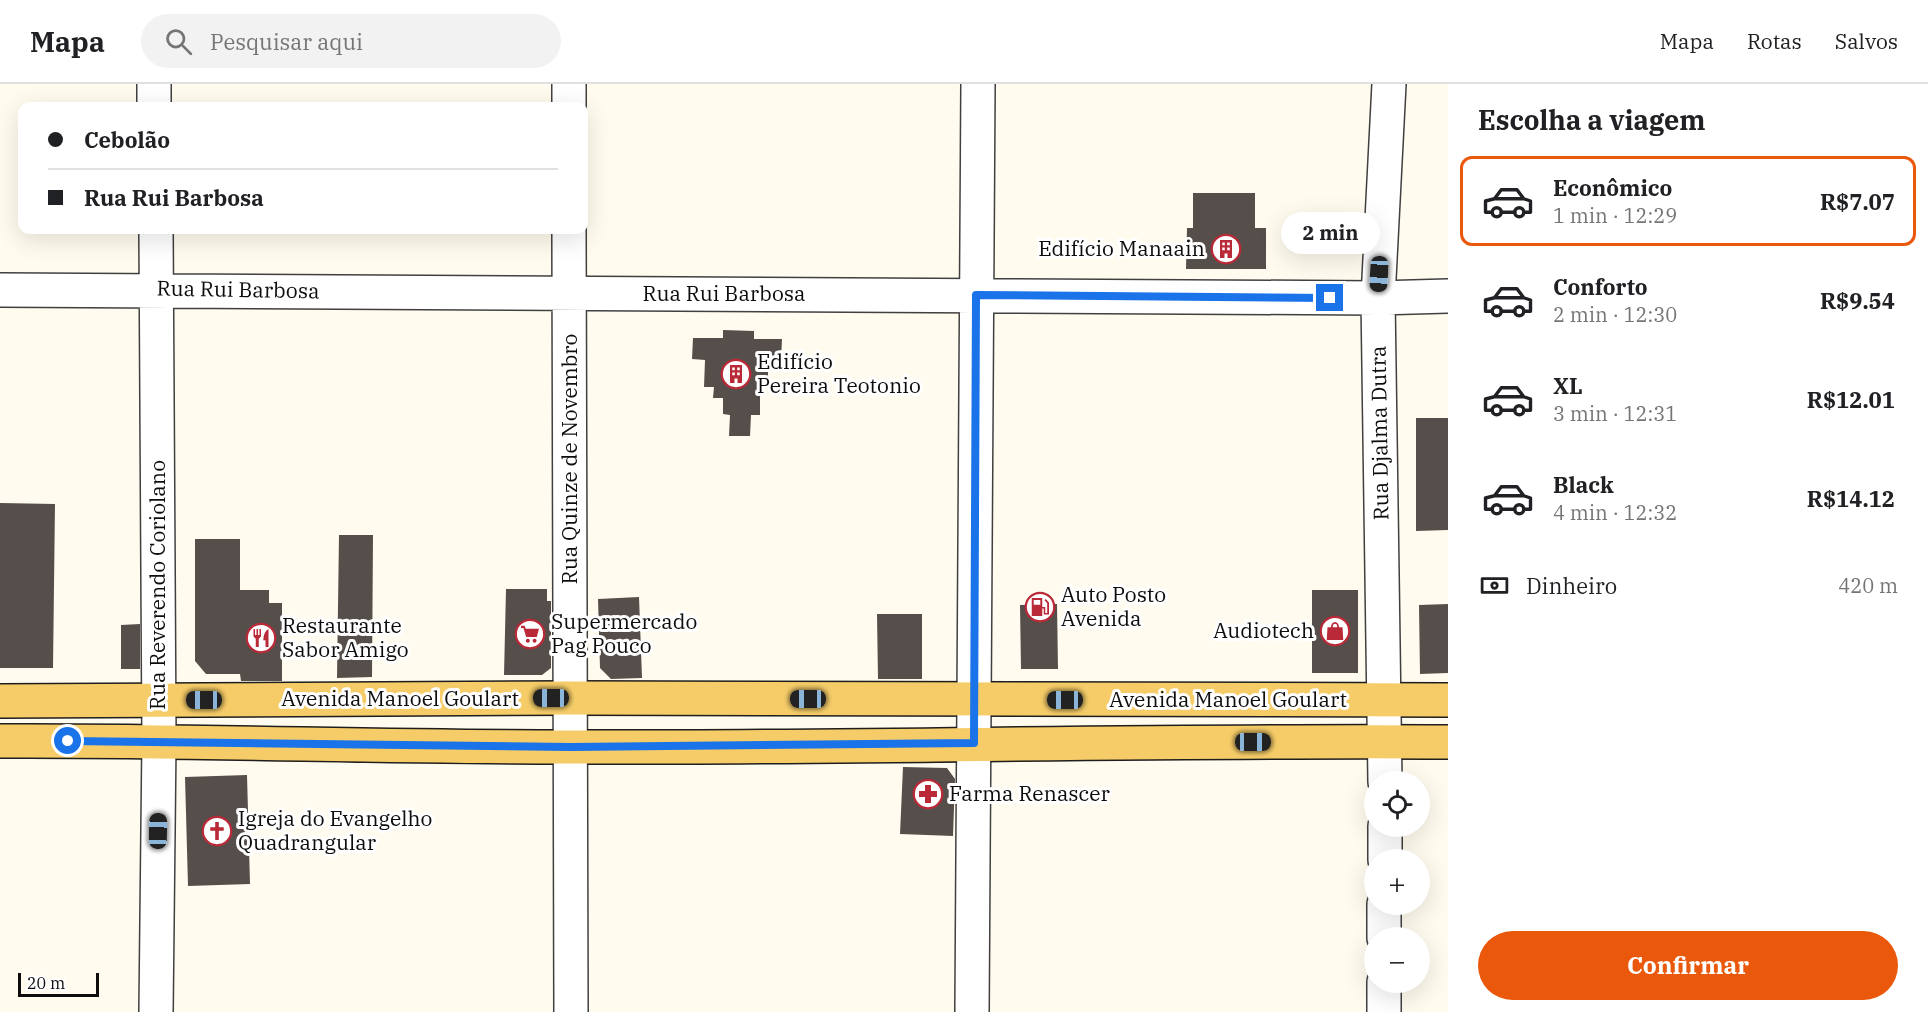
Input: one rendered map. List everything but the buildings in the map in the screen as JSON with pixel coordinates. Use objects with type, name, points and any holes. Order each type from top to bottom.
[{"type":"main road","name":"Avenida Manoel Goulart","points":[[0,701],[571,698],[1448,700]]},
{"type":"main road","name":"Avenida Manoel Goulart","points":[[0,741],[159,740],[345,746],[571,747],[1448,742]]},
{"type":"street","points":[[154,84],[154,102]]},
{"type":"street","points":[[569,84],[569,102]]},
{"type":"street","points":[[972,1012],[978,84]]},
{"type":"street","name":"Rua Djalma Dutra","points":[[1385,771],[1378,298],[1389,84]]},
{"type":"street","name":"Rua Reverendo Coriolano","points":[[156,234],[159,740],[156,1012]]},
{"type":"street","name":"Rua Quinze de Novembro","points":[[569,234],[571,1012]]},
{"type":"street","name":"Rua Rui Barbosa","points":[[0,290],[157,289],[569,294],[1378,298],[1448,296]]},
{"type":"street","points":[[1384,993],[1384,1012]]},
{"type":"place","name":"Edifício Manaain","points":[[1226,249]]},
{"type":"place","name":"Edifício Pereira Teotonio","points":[[736,374]]},
{"type":"place","name":"Auto Posto Avenida","points":[[1040,607]]},
{"type":"place","name":"Audiotech","points":[[1335,631]]},
{"type":"place","name":"Supermercado Pag Pouco","points":[[530,634]]},
{"type":"place","name":"Restaurante Sabor Amigo","points":[[261,638]]},
{"type":"place","name":"Farma Renascer","points":[[928,794]]},
{"type":"place","name":"Igreja do Evangelho Quadrangular","points":[[217,831]]},
{"type":"route","points":[[68,741],[159,740],[345,746],[571,747],[974,743],[976,295],[1330,298]]}]
